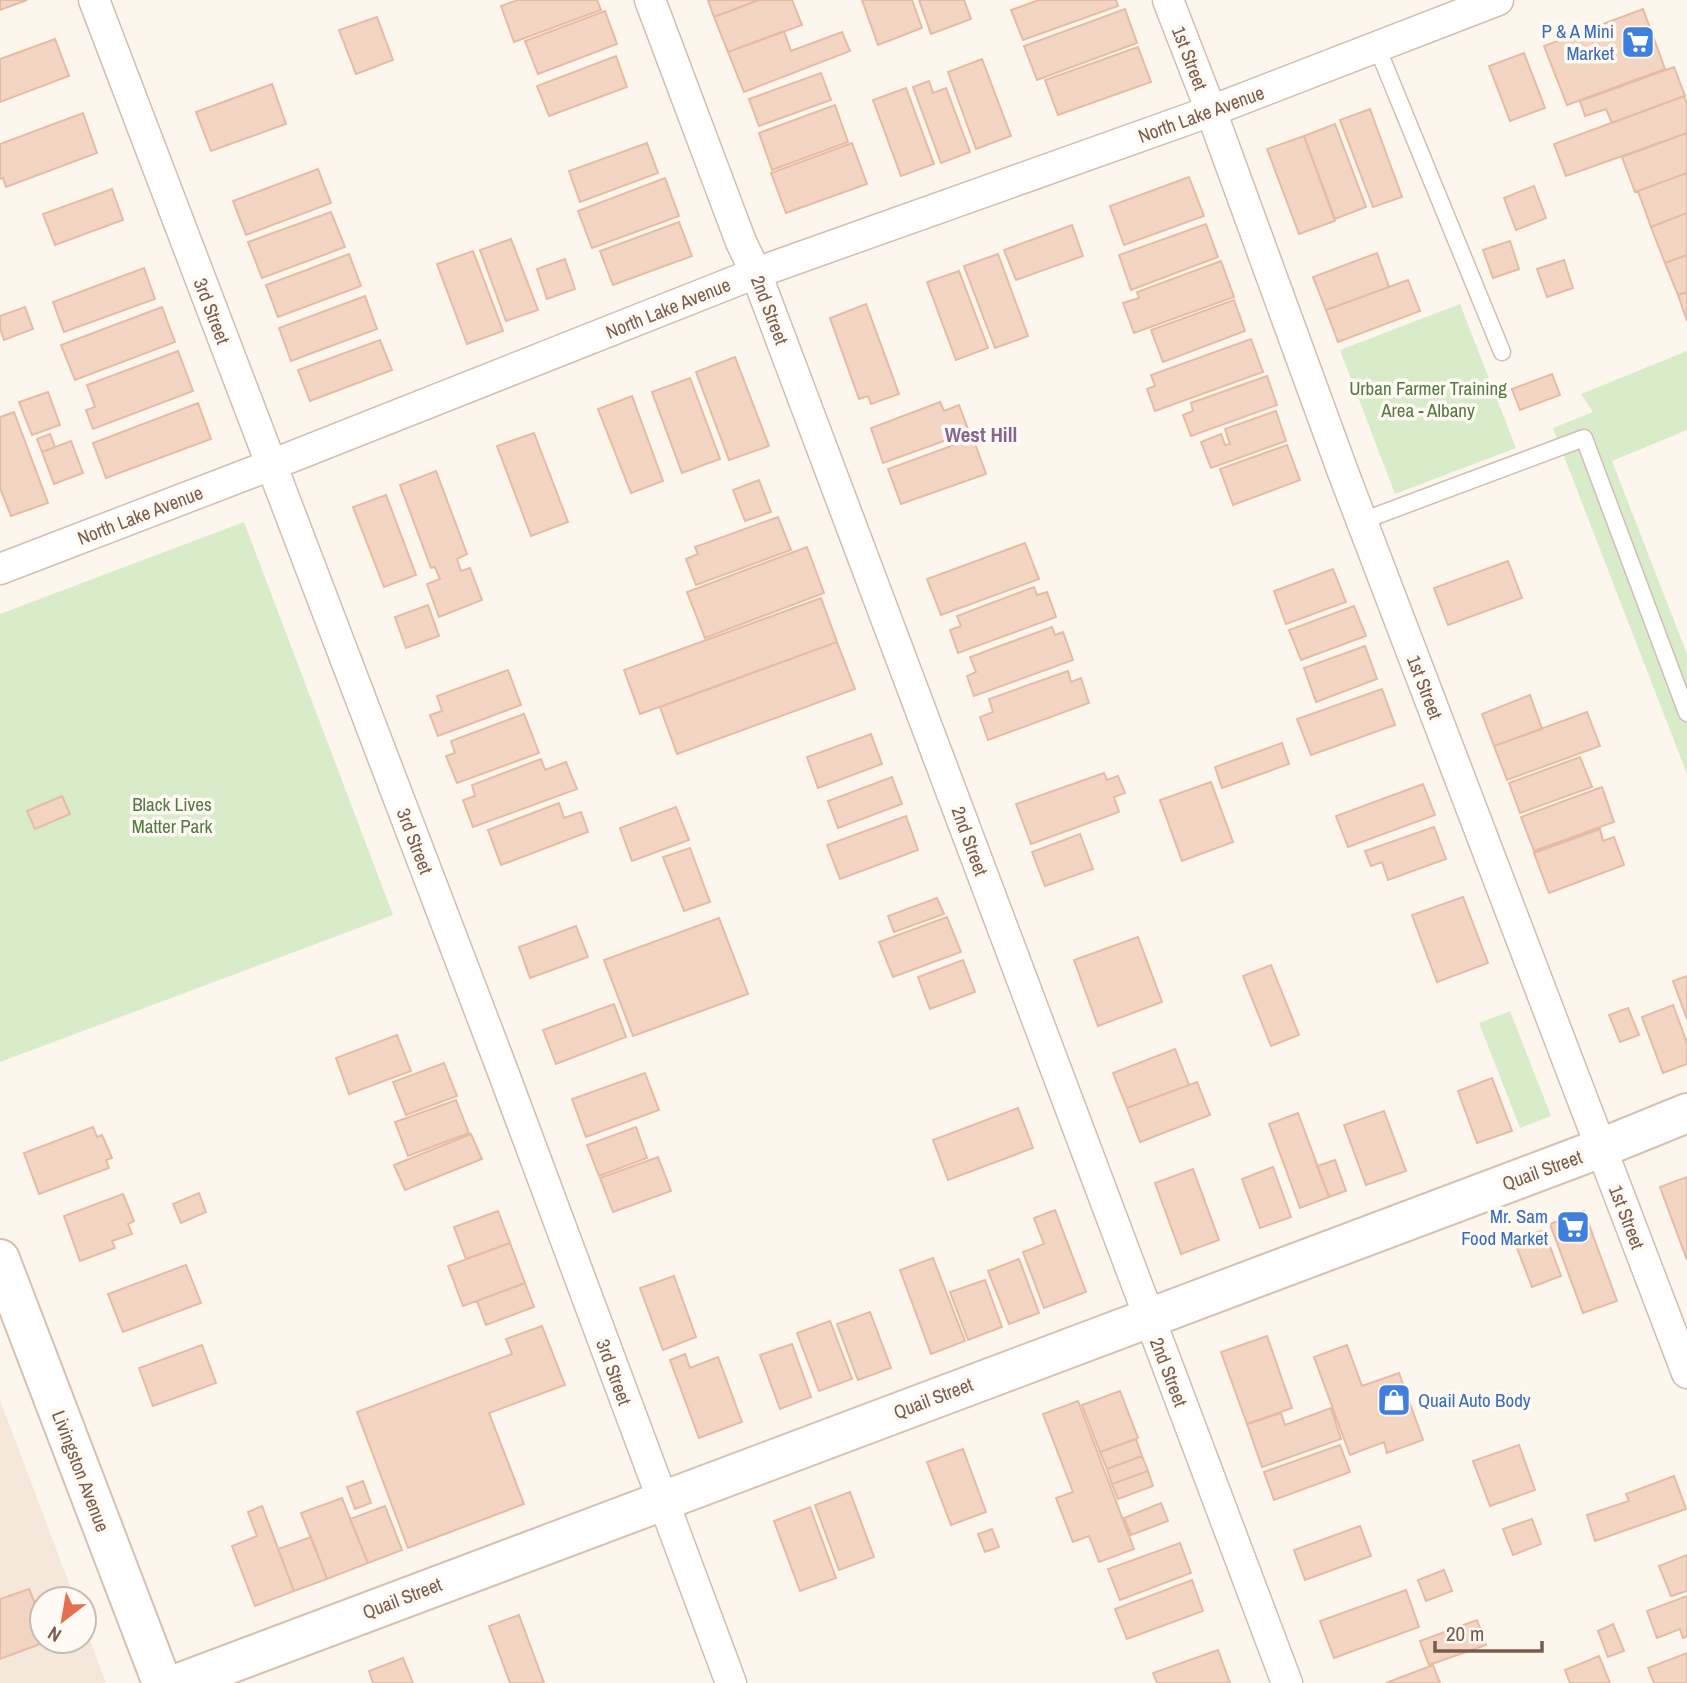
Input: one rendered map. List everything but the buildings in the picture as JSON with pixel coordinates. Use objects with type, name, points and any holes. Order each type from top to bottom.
[{"type":"street","name":"3rd Street","points":[[94,0],[502,1069],[731,1683]]},
{"type":"street","name":"2nd Street","points":[[650,0],[888,621],[1287,1683]]},
{"type":"street","name":"1st Street","points":[[1168,0],[1362,521],[1687,1373]]},
{"type":"street","name":"North Lake Avenue","points":[[0,569],[756,273],[1211,111],[1498,0]]},
{"type":"street","name":"Quail Street","points":[[179,1683],[1601,1148],[1687,1113]]},
{"type":"street","name":"Livingston Avenue","points":[[0,1259],[162,1683]]},
{"type":"lane","points":[[1377,47],[1502,352]]},
{"type":"lane","points":[[1362,521],[1584,438],[1687,713]]},
{"type":"shaded area","points":[[0,1400],[70,1585],[28,1585],[28,1655],[96,1655],[106,1683],[0,1683]]},
{"type":"green space","name":"Urban Farmer Training Area - Albany","points":[[1460,304],[1516,448],[1395,494],[1340,350]]},
{"type":"green space","points":[[1687,351],[1687,430],[1612,461],[1687,654],[1687,774],[1553,428],[1593,412],[1581,394]]},
{"type":"green space","name":"Black Lives Matter Park","points":[[244,522],[393,915],[0,1062],[0,614]]},
{"type":"green space","points":[[1510,1011],[1551,1116],[1520,1128],[1479,1023]]},
{"type":"place","name":"P & A Mini Market","points":[[1638,42]]},
{"type":"place","name":"Mr. Sam Food Market","points":[[1573,1227]]},
{"type":"place","name":"Quail Auto Body","points":[[1394,1400]]},
{"type":"district","name":"West Hill","points":[[981,435]]}]
